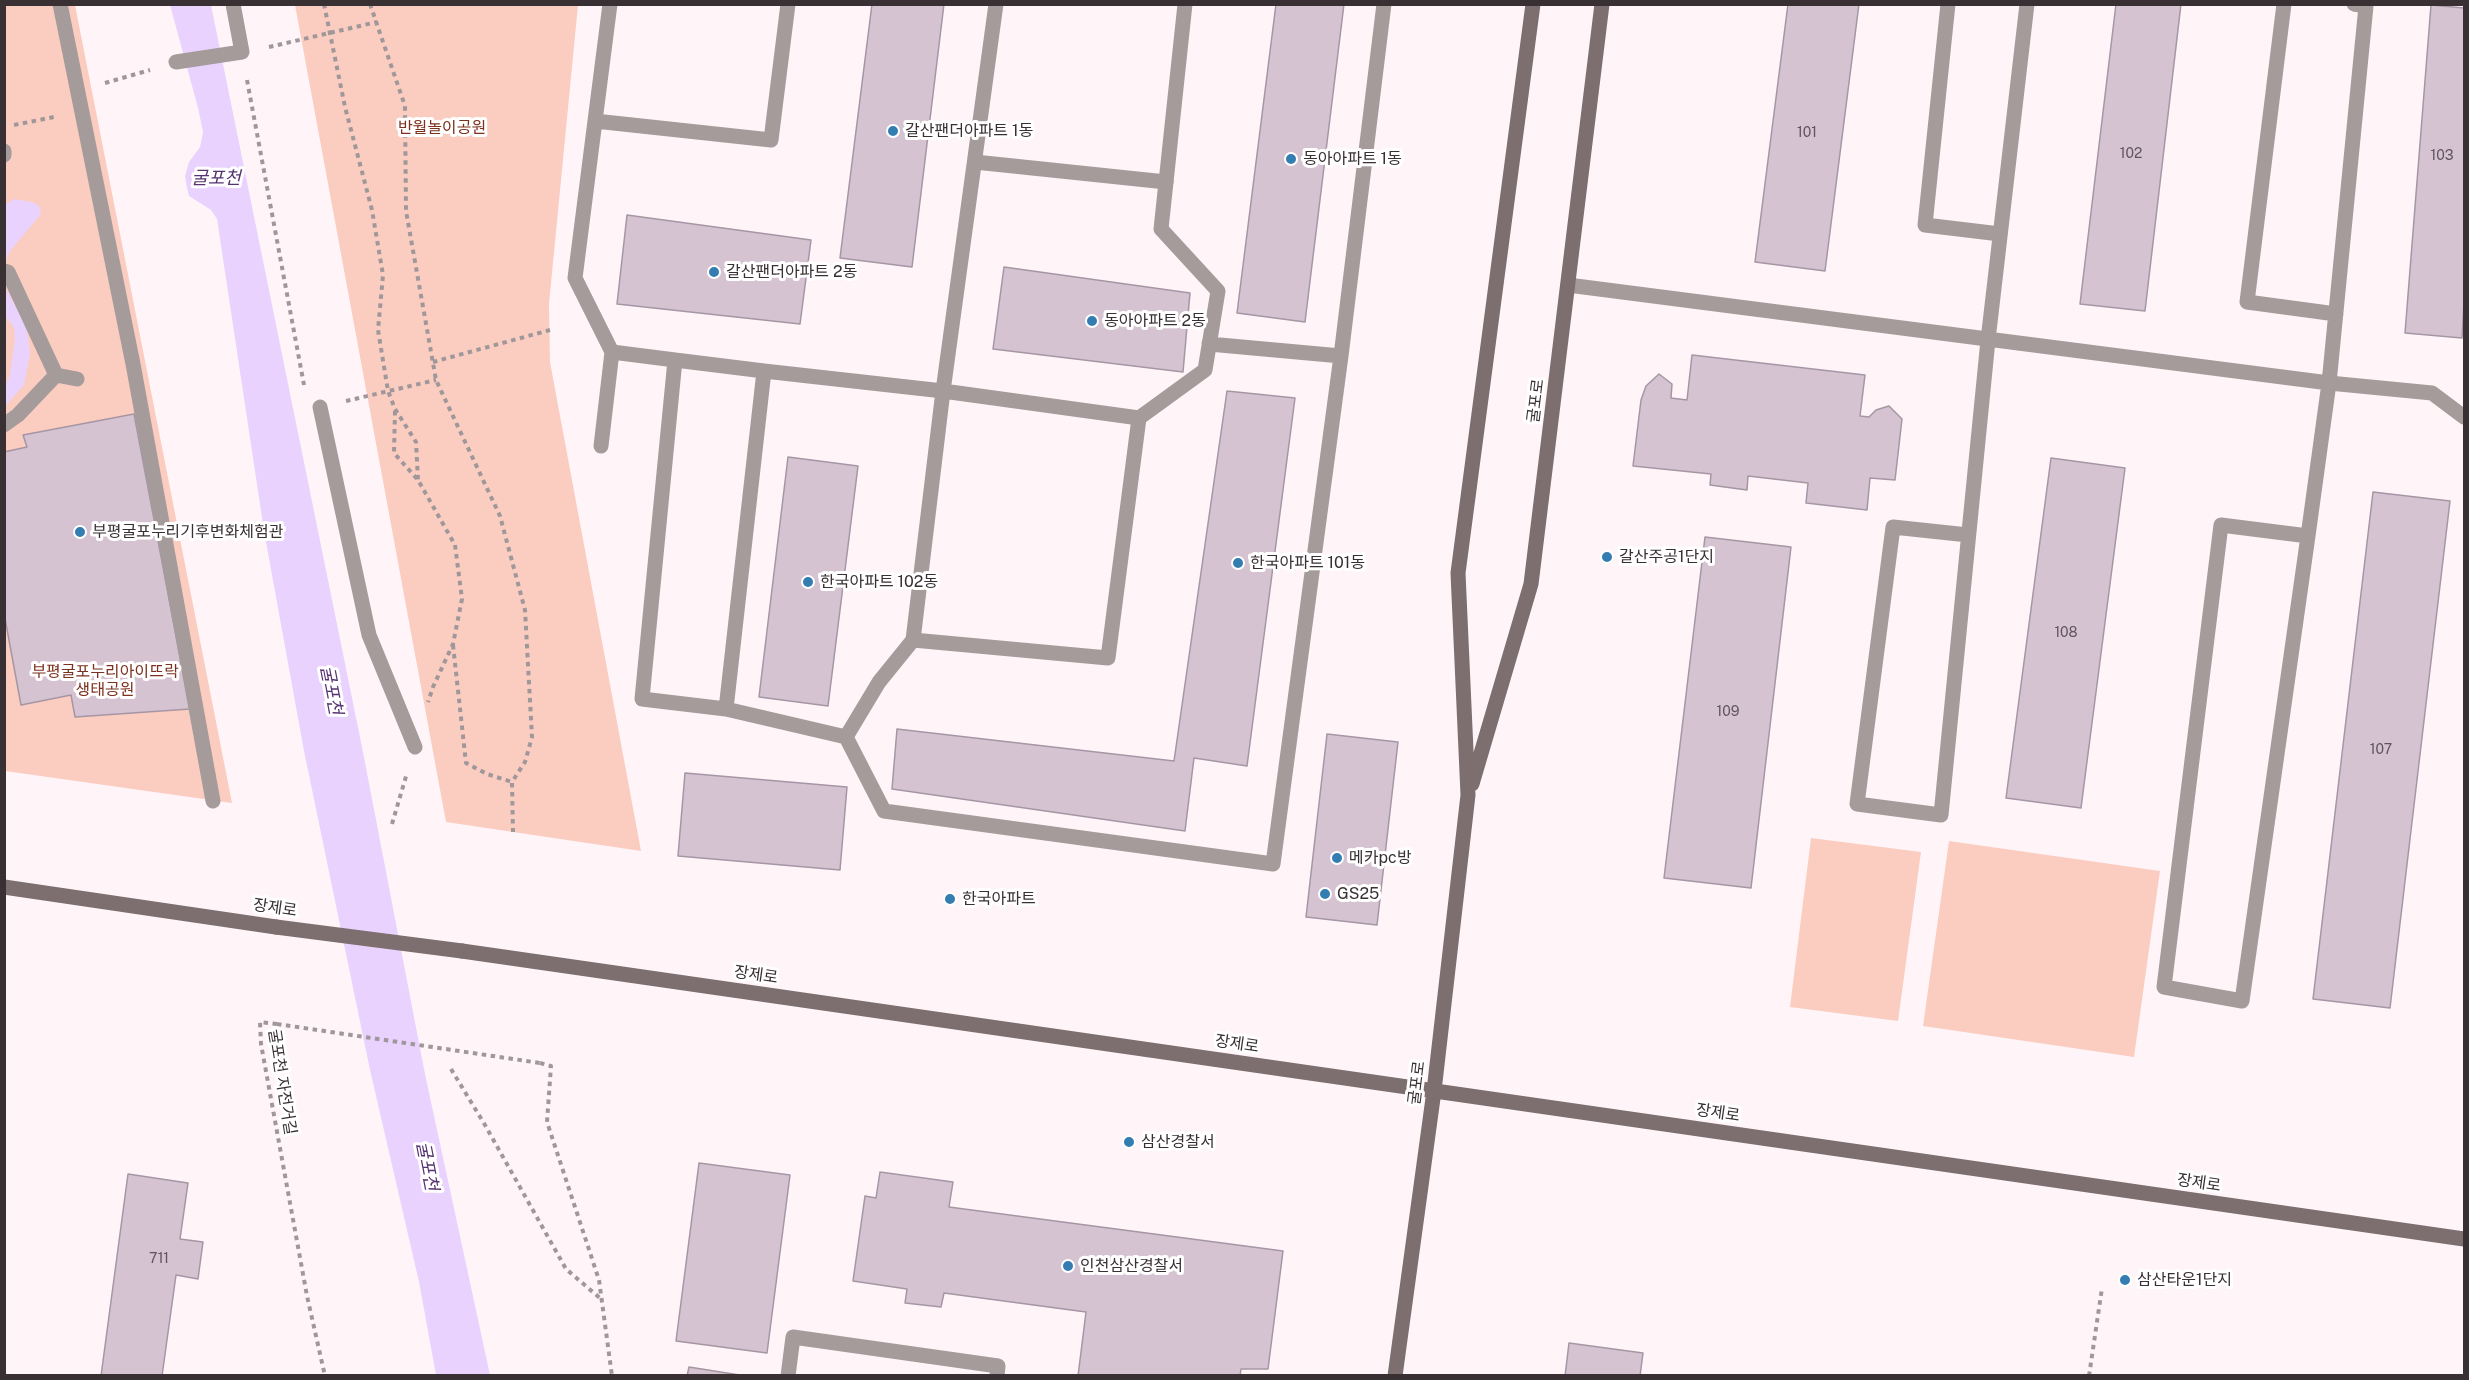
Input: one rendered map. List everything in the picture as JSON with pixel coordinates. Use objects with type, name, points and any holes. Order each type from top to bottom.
[{"type":"main road","name":"굴포로","points":[[1395,1376],[1434,1091],[1468,795],[1458,573],[1533,4]]},
{"type":"main road","name":"굴포로","points":[[1468,795],[1531,584],[1602,4]]},
{"type":"main road","name":"장제로","points":[[4,887],[2464,1239]]},
{"type":"street","points":[[60,4],[133,364],[213,801]]},
{"type":"street","points":[[176,62],[242,52],[232,4]]},
{"type":"street","points":[[601,446],[612,352],[575,278],[610,4]]},
{"type":"street","points":[[595,121],[771,140],[788,4]]},
{"type":"street","points":[[846,737],[879,682],[913,640],[943,391],[996,4]]},
{"type":"street","points":[[612,352],[943,391],[1139,418],[1205,370],[1218,291],[1161,229],[1185,4]]},
{"type":"street","points":[[675,360],[642,699],[726,709],[846,737],[884,811],[1273,864],[1341,356],[1384,4]]},
{"type":"street","points":[[1948,4],[1925,225],[2000,234]]},
{"type":"street","points":[[1968,535],[1893,527],[1857,804],[1941,815],[1988,340],[2027,4]]},
{"type":"street","points":[[2284,4],[2247,302],[2336,314]]},
{"type":"street","points":[[2308,536],[2221,525],[2164,987],[2242,1001],[2308,536],[2329,383],[2366,6],[2354,4]]},
{"type":"street","points":[[975,162],[1166,182]]},
{"type":"street","points":[[6,271],[56,375]]},
{"type":"street","points":[[1568,285],[2329,383],[2432,393],[2464,417]]},
{"type":"street","points":[[1209,344],[1341,356]]},
{"type":"street","points":[[726,709],[764,370]]},
{"type":"street","points":[[56,375],[77,379]]},
{"type":"street","points":[[4,425],[18,415],[56,375]]},
{"type":"street","points":[[320,407],[369,635],[415,747]]},
{"type":"street","points":[[913,640],[1108,658],[1139,418]]},
{"type":"street","points":[[788,1376],[793,1336],[998,1366],[997,1376]]},
{"type":"path","points":[[324,4],[345,107],[372,210],[383,274],[378,330],[388,391],[395,409],[416,442],[418,480]]},
{"type":"path","points":[[370,4],[405,106],[406,211],[436,380],[500,516],[525,610],[532,736],[525,762],[512,782],[513,832]]},
{"type":"path","points":[[306,396],[242,52],[285,45],[376,22]]},
{"type":"path","points":[[78,91],[176,62]]},
{"type":"path","points":[[4,127],[82,112]]},
{"type":"path","points":[[433,362],[550,330]]},
{"type":"path","points":[[388,391],[436,380]]},
{"type":"path","points":[[395,409],[394,453],[418,480],[455,545],[462,599],[453,644],[466,763],[487,774],[512,782]]},
{"type":"path","name":"굴포천 자전거길","points":[[325,1376],[307,1296],[261,1044],[260,1022],[551,1066],[548,1122],[599,1280],[602,1299]]},
{"type":"path","points":[[451,1069],[566,1269],[602,1299],[612,1376]]},
{"type":"path","points":[[2089,1376],[2102,1288]]},
{"type":"green space","name":"부평굴포누리아이뜨락 생태공원","points":[[5,5],[75,5],[232,803],[5,771]]},
{"type":"green space","name":"반월놀이공원","points":[[295,5],[578,5],[549,304],[550,362],[641,851],[446,822]]},
{"type":"green space","points":[[1811,838],[1921,852],[1898,1021],[1790,1007]]},
{"type":"green space","points":[[1949,841],[2160,871],[2134,1057],[1923,1026]]},
{"type":"water","name":"굴포천","points":[[170,5],[211,5],[362,747],[425,1074],[490,1375],[436,1375],[419,1282],[370,1070],[304,751],[264,531],[217,219],[211,210],[189,196],[187,188],[185,176],[189,162],[200,147],[203,132]]},
{"type":"water","points":[[14,199],[32,202],[39,206],[41,214],[10,251],[5,262],[5,205]]},
{"type":"water","points":[[4,286],[26,324],[30,353],[24,385],[5,406],[5,388],[10,374],[15,340],[14,328],[5,316]]},
{"type":"building","name":"갈산팬더아파트 1동","points":[[872,4],[944,4],[912,267],[840,258]]},
{"type":"building","name":"동아아파트 1동","points":[[1276,4],[1344,4],[1305,322],[1237,313]]},
{"type":"building","points":[[1788,4],[1859,4],[1825,271],[1755,262]]},
{"type":"building","points":[[2116,4],[2181,4],[2145,311],[2080,304]]},
{"type":"building","points":[[2431,5],[2464,8],[2462,338],[2405,333]]},
{"type":"building","name":"갈산팬더아파트 2동","points":[[627,215],[811,240],[800,324],[617,304]]},
{"type":"building","name":"동아아파트 2동","points":[[1004,267],[1190,293],[1183,372],[993,349]]},
{"type":"building","points":[[1692,355],[1865,375],[1860,416],[1869,417],[1876,410],[1889,406],[1902,419],[1895,480],[1870,478],[1867,510],[1806,503],[1808,483],[1748,476],[1747,490],[1710,485],[1711,474],[1633,466],[1641,400],[1646,386],[1659,374],[1672,384],[1671,398],[1687,400]]},
{"type":"building","name":"한국아파트 101동","points":[[1227,391],[1295,398],[1247,766],[1194,758],[1185,831],[892,789],[897,729],[1174,761]]},
{"type":"building","name":"부평굴포누리기후변화체험관","points":[[134,414],[190,709],[75,717],[71,695],[21,705],[4,613],[4,452],[27,447],[23,435]]},
{"type":"building","name":"한국아파트 102동","points":[[788,457],[858,466],[828,706],[759,697]]},
{"type":"building","points":[[2051,458],[2125,468],[2081,808],[2006,798]]},
{"type":"building","points":[[2373,492],[2450,501],[2390,1008],[2313,999]]},
{"type":"building","points":[[1705,537],[1791,547],[1751,888],[1664,878]]},
{"type":"building","points":[[1327,734],[1398,742],[1377,925],[1306,917]]},
{"type":"building","points":[[685,773],[847,787],[840,870],[678,856]]},
{"type":"building","points":[[699,1163],[790,1175],[767,1353],[676,1341]]},
{"type":"building","name":"인천삼산경찰서","points":[[880,1172],[953,1182],[949,1207],[1283,1251],[1268,1369],[1241,1369],[1240,1376],[1078,1376],[1086,1312],[944,1293],[941,1307],[905,1303],[907,1289],[853,1281],[865,1196],[876,1198]]},
{"type":"building","points":[[128,1174],[188,1183],[180,1239],[203,1242],[198,1279],[176,1275],[162,1376],[101,1376]]},
{"type":"building","points":[[1569,1343],[1643,1353],[1640,1376],[1565,1376]]},
{"type":"building","points":[[689,1367],[746,1376],[687,1376]]},
{"type":"place","name":"갈산팬더아파트 1동","points":[[893,131]]},
{"type":"place","name":"동아아파트 1동","points":[[1291,159]]},
{"type":"place","name":"갈산팬더아파트 2동","points":[[714,272]]},
{"type":"place","name":"동아아파트 2동","points":[[1092,321]]},
{"type":"place","name":"부평굴포누리기후변화체험관","points":[[80,532]]},
{"type":"place","name":"갈산주공1단지","points":[[1607,557]]},
{"type":"place","name":"한국아파트 101동","points":[[1238,563]]},
{"type":"place","name":"한국아파트 102동","points":[[808,582]]},
{"type":"place","name":"메카pc방","points":[[1337,858]]},
{"type":"place","name":"GS25","points":[[1325,894]]},
{"type":"place","name":"한국아파트","points":[[950,899]]},
{"type":"place","name":"삼산경찰서","points":[[1129,1142]]},
{"type":"place","name":"인천삼산경찰서","points":[[1068,1266]]},
{"type":"place","name":"삼산타운1단지","points":[[2125,1280]]}]
